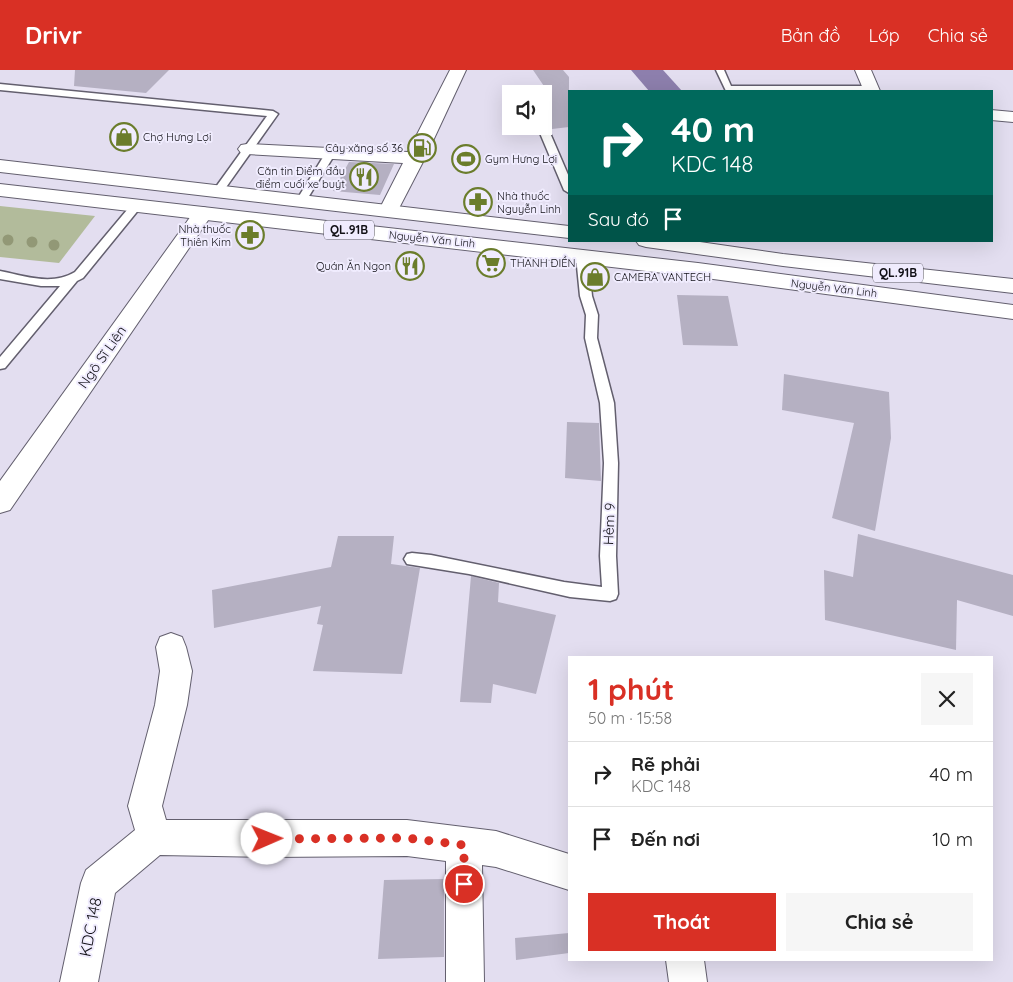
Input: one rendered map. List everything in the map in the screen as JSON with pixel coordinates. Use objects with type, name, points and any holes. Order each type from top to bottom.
[{"type":"main road","name":"Nguyễn Văn Linh","points":[[389,210],[458,70]]},
{"type":"main road","points":[[863,70],[871,90]]},
{"type":"main road","points":[[993,115],[1013,117]]},
{"type":"main road","points":[[247,149],[416,158]]},
{"type":"main road","name":"Nguyễn Văn Linh","points":[[0,166],[568,232]]},
{"type":"main road","name":"Nguyễn Văn Linh","points":[[0,190],[582,256],[1013,312]]},
{"type":"main road","name":"Ngô Sĩ Liên","points":[[0,502],[218,191]]},
{"type":"main road","name":"Nguyễn Văn Linh","points":[[654,242],[783,260],[1013,286]]},
{"type":"main road","points":[[171,647],[176,672],[171,704],[145,806],[154,837],[267,839],[407,838],[496,849],[568,872]]},
{"type":"main road","name":"KDC 148","points":[[79,982],[99,884],[154,837]]},
{"type":"main road","points":[[464,845],[465,982]]},
{"type":"main road","points":[[685,961],[688,982]]},
{"type":"lane","points":[[720,70],[728,89],[871,90]]},
{"type":"lane","points":[[0,87],[273,114],[218,191]]},
{"type":"lane","points":[[546,135],[568,188]]},
{"type":"lane","points":[[301,201],[330,154]]},
{"type":"lane","points":[[0,365],[136,206]]},
{"type":"lane","name":"Hẻm 9","points":[[412,560],[431,561],[482,570],[564,589],[610,594],[608,556],[611,463],[607,402],[591,338],[592,315],[586,296],[582,256]]},
{"type":"lane","points":[[0,276],[52,283],[71,280]]},
{"type":"green space","points":[[0,206],[95,216],[59,263],[0,257]]},
{"type":"building","points":[[75,70],[169,70],[146,93],[74,86]]},
{"type":"building","points":[[533,70],[563,70],[569,77],[568,127],[552,129],[552,85],[543,85]]},
{"type":"building","name":"Căn tin Điểm đầu điểm cuối xe buýt","points":[[349,162],[394,164],[380,195],[333,191]]},
{"type":"building","points":[[677,295],[728,296],[738,346],[683,345]]},
{"type":"building","points":[[784,374],[889,392],[891,438],[875,531],[832,518],[854,423],[782,410]]},
{"type":"building","points":[[567,422],[599,423],[601,481],[565,478]]},
{"type":"building","points":[[858,534],[1013,575],[1013,616],[957,600],[956,650],[825,620],[824,570],[853,577]]},
{"type":"building","points":[[338,536],[394,536],[391,564],[420,568],[402,674],[313,671],[323,625],[317,624],[321,606],[214,628],[212,590],[331,567]]},
{"type":"building","points":[[471,576],[499,583],[498,602],[556,615],[536,694],[493,684],[491,703],[460,702]]},
{"type":"building","points":[[444,879],[444,957],[378,959],[384,880]]},
{"type":"building","points":[[568,933],[568,953],[516,960],[515,938]]},
{"type":"waterway","points":[[646,70],[665,90]]},
{"type":"place","name":"Chợ Hưng Lợi","points":[[124,137]]},
{"type":"place","name":"Cây xăng số 36","points":[[422,148]]},
{"type":"place","name":"Gym Hưng Lợi","points":[[466,159]]},
{"type":"place","name":"Căn tin Điểm đầu điểm cuối xe buýt","points":[[364,177]]},
{"type":"place","name":"Nhà thuốc Nguyễn Linh","points":[[478,202]]},
{"type":"place","name":"Nhà thuốc Thiên Kim","points":[[250,235]]},
{"type":"place","name":"THANH ĐIỀN","points":[[491,263]]},
{"type":"place","name":"Quán Ăn Ngon","points":[[410,266]]},
{"type":"place","name":"CAMERA VANTECH","points":[[595,277]]},
{"type":"route","points":[[267,839],[407,838],[464,845],[464,884]]}]
